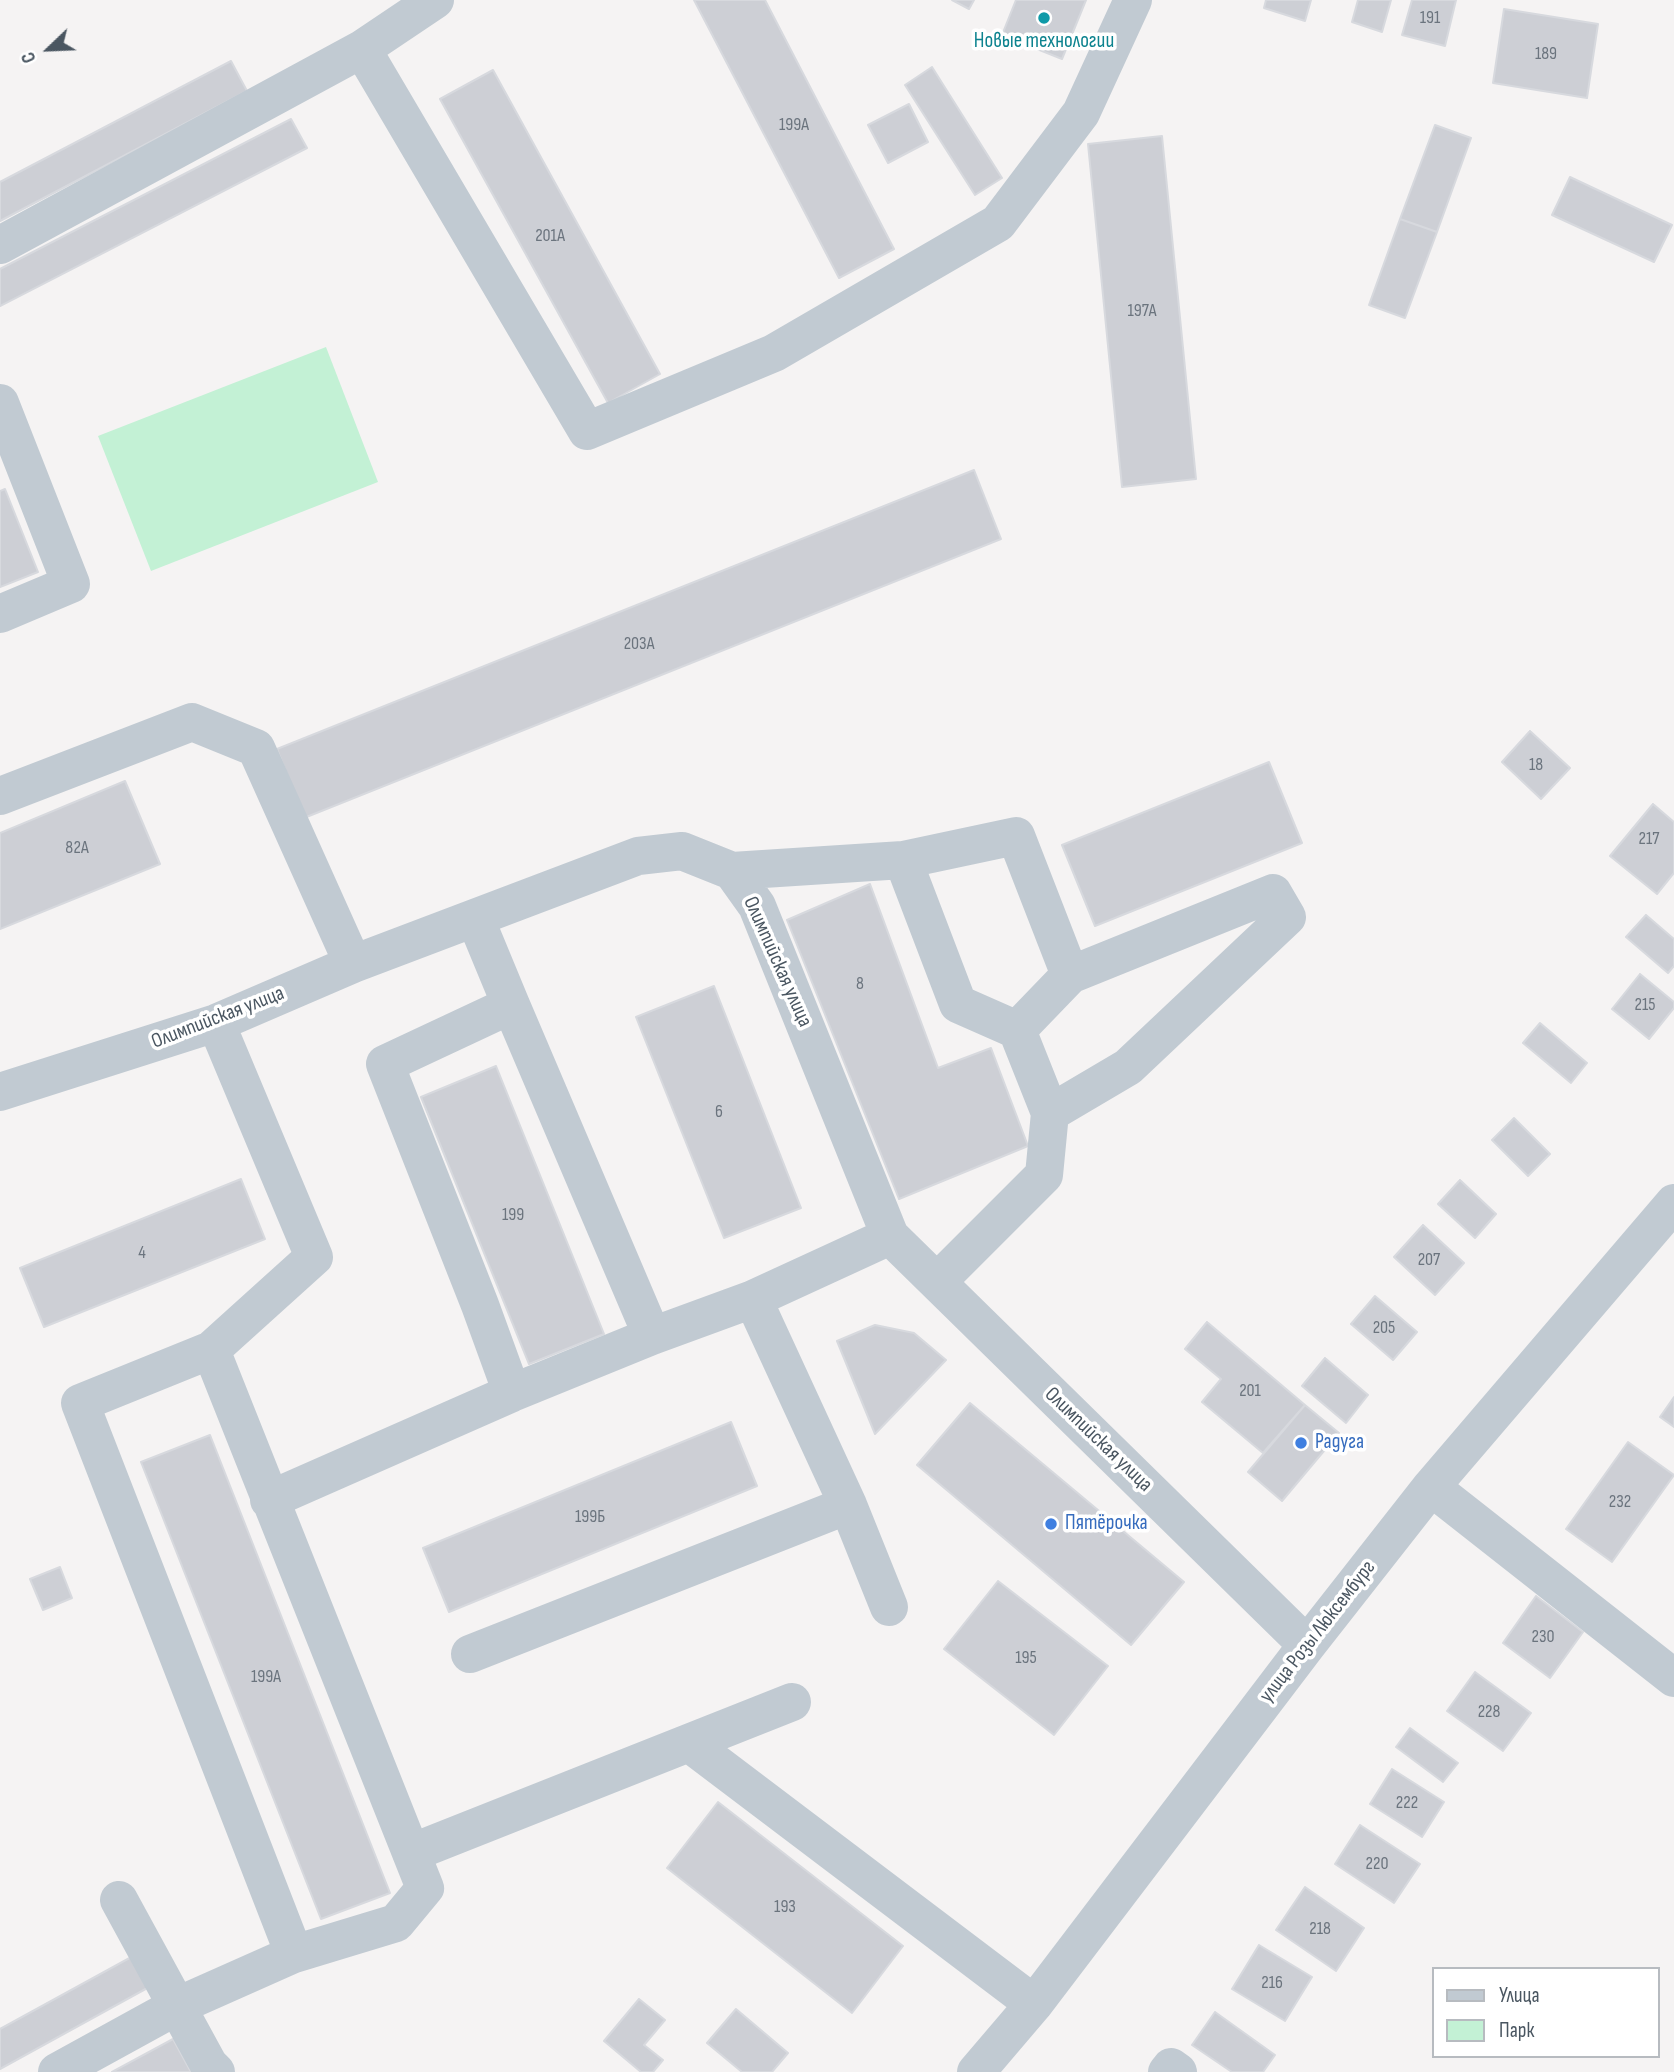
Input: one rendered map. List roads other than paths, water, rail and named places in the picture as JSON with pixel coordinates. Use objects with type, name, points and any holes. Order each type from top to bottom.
[{"type":"street","points":[[0,245],[362,50],[435,0]]},
{"type":"street","points":[[362,50],[587,430],[774,353],[998,223],[1081,113],[1133,0]]},
{"type":"street","points":[[0,403],[71,584],[0,614]]},
{"type":"street","points":[[0,796],[192,722],[256,748],[353,964]]},
{"type":"street","points":[[732,871],[903,860],[1016,836],[1070,975]]},
{"type":"street","name":"Олимпийская улица","points":[[0,1091],[216,1023],[353,964],[638,856],[682,851],[732,871],[757,906],[890,1236],[1307,1645]]},
{"type":"street","points":[[903,860],[958,1004],[1017,1030],[1050,1113],[1044,1175],[937,1282]]},
{"type":"street","points":[[1017,1030],[1070,975],[1273,893],[1287,917],[1128,1067],[1050,1113]]},
{"type":"street","points":[[475,918],[652,1336]]},
{"type":"street","points":[[511,1005],[385,1064],[480,1305],[512,1394]]},
{"type":"street","points":[[216,1023],[314,1257],[211,1350],[80,1403],[294,1954]]},
{"type":"street","name":"улица Розы Люксембург","points":[[976,2072],[1034,2004],[1307,1645],[1432,1488],[1674,1203]]},
{"type":"street","points":[[269,1500],[512,1394],[652,1336],[753,1299],[890,1236]]},
{"type":"street","points":[[753,1299],[848,1505],[889,1606]]},
{"type":"street","points":[[57,2072],[177,2006],[294,1954],[396,1923],[425,1888],[211,1350]]},
{"type":"street","points":[[1432,1488],[1674,1678]]},
{"type":"street","points":[[470,1654],[848,1505]]},
{"type":"street","points":[[411,1853],[792,1702]]},
{"type":"street","points":[[689,1743],[1034,2004]]},
{"type":"street","points":[[119,1900],[209,2065],[216,2072]]},
{"type":"street","points":[[1167,2072],[1171,2067],[1178,2072]]},
{"type":"place","name":"Новые технологии","points":[[1044,18]]},
{"type":"place","name":"Радуга","points":[[1301,1443]]},
{"type":"place","name":"Пятёрочка","points":[[1051,1524]]}]
